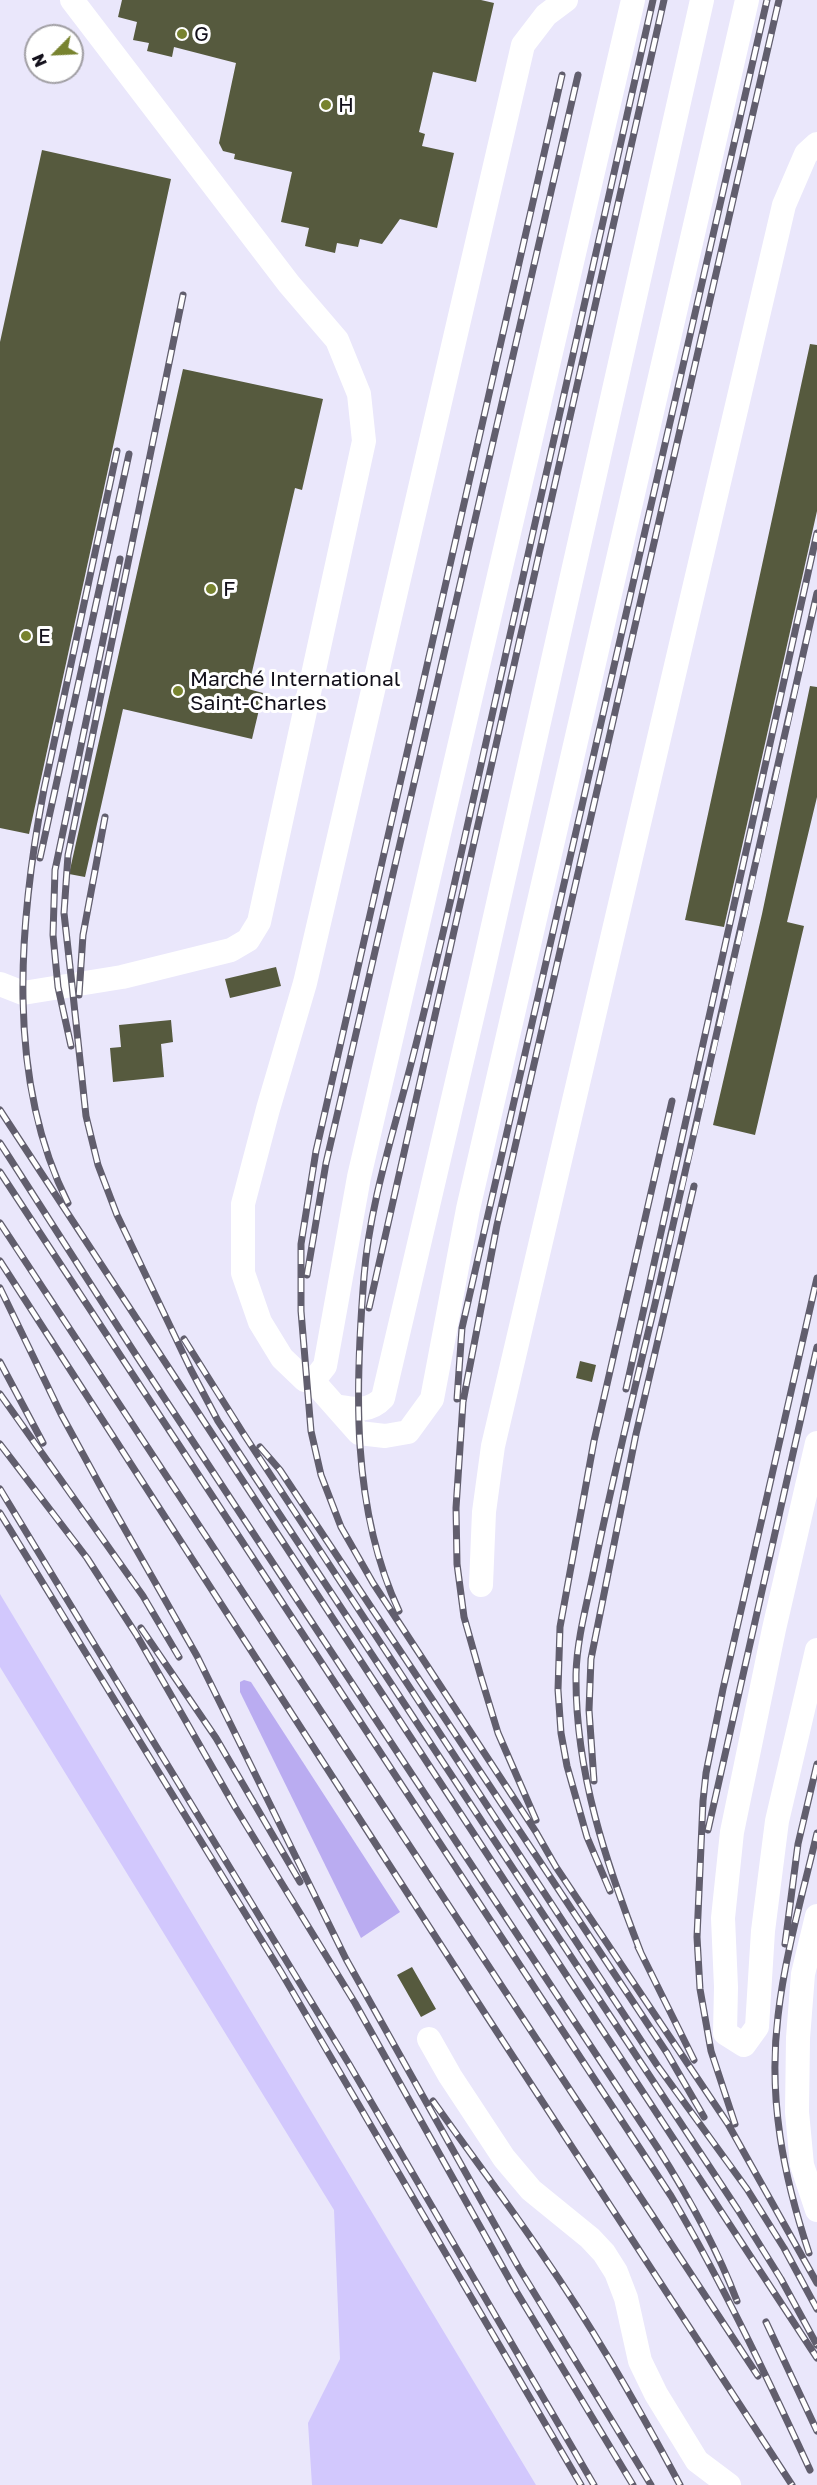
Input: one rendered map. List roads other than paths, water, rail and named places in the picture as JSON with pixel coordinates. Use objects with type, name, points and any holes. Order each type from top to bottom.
[{"type":"street","points":[[0,984],[23,993],[122,977],[231,950],[248,940],[259,922],[364,441],[359,394],[337,340],[289,284],[72,0]]},
{"type":"street","points":[[566,0],[546,15],[523,45],[305,983],[243,1204],[243,1273],[260,1322],[282,1358],[305,1380],[313,1381],[359,1432],[385,1436],[408,1432],[432,1399],[468,1209],[747,0]]},
{"type":"street","points":[[313,1381],[325,1366],[358,1177],[633,0]]},
{"type":"street","points":[[335,1406],[359,1410],[375,1407],[384,1398],[702,0]]},
{"type":"street","points":[[481,1585],[484,1512],[493,1446],[784,205],[808,168],[806,154],[817,144]]},
{"type":"street","points":[[817,1443],[774,1629],[732,1832],[723,1918],[725,2033],[744,2045],[757,2027],[763,1930],[777,1821],[817,1650]]},
{"type":"street","points":[[817,1916],[803,1974],[798,2038],[797,2112],[802,2165],[817,2210]]},
{"type":"street","points":[[429,2039],[450,2076],[504,2158],[531,2190],[590,2238],[616,2272],[626,2298],[640,2361],[656,2394],[710,2485]]},
{"type":"street","points":[[697,2461],[729,2485]]},
{"type":"railway","points":[[399,1611],[383,1572],[372,1531],[364,1490],[360,1447],[359,1362],[364,1277],[370,1228],[380,1179],[453,890],[653,0]]},
{"type":"railway","points":[[369,1308],[664,0]]},
{"type":"railway","points":[[457,1399],[462,1328],[767,0]]},
{"type":"railway","points":[[536,1820],[498,1733],[464,1617],[457,1564],[456,1508],[463,1402],[497,1225],[779,0]]},
{"type":"railway","points":[[562,75],[316,1151],[301,1244],[301,1311],[311,1431],[321,1475],[341,1527],[373,1583],[536,1832],[556,1867],[728,2124],[817,2283]]},
{"type":"railway","points":[[307,1275],[326,1163],[578,75]]},
{"type":"railway","points":[[183,295],[68,855],[64,913],[86,1116],[98,1165],[117,1215],[218,1421],[738,2210],[781,2279],[817,2345]]},
{"type":"railway","points":[[68,1203],[48,1155],[34,1104],[26,1052],[23,999],[24,945],[28,892],[44,789],[117,451]]},
{"type":"railway","points":[[40,858],[129,454]]},
{"type":"railway","points":[[626,1389],[817,533]]},
{"type":"railway","points":[[71,1046],[58,987],[53,935],[55,870],[120,559]]},
{"type":"railway","points":[[641,1953],[605,1851],[587,1782],[577,1710],[578,1646],[616,1466],[817,593]]},
{"type":"railway","points":[[79,995],[83,935],[105,817]]},
{"type":"railway","points":[[610,1891],[587,1837],[567,1766],[561,1733],[558,1690],[560,1627],[594,1441],[672,1101]]},
{"type":"railway","points":[[0,1110],[817,2358]]},
{"type":"railway","points":[[0,1143],[136,1355],[657,2147],[701,2222],[737,2301]]},
{"type":"railway","points":[[0,1172],[671,2196],[726,2297],[810,2470]]},
{"type":"railway","points":[[594,1781],[589,1710],[591,1659],[636,1434],[694,1186]]},
{"type":"railway","points":[[0,1223],[758,2376]]},
{"type":"railway","points":[[0,1261],[792,2485]]},
{"type":"railway","points":[[735,2124],[711,2051],[700,1989],[697,1937],[703,1801],[706,1773],[723,1689],[817,1278]]},
{"type":"railway","points":[[0,1288],[61,1414],[197,1656],[346,1959],[519,2268],[651,2485]]},
{"type":"railway","points":[[184,1339],[243,1433],[657,2065],[747,2189],[784,2248],[817,2309]]},
{"type":"railway","points":[[708,1830],[817,1347]]},
{"type":"railway","points":[[0,1362],[43,1443]]},
{"type":"railway","points":[[0,1394],[143,1596],[179,1657]]},
{"type":"railway","points":[[0,1444],[87,1558],[136,1634],[235,1807],[355,2003],[516,2291],[633,2485]]},
{"type":"railway","points":[[260,1447],[280,1470],[667,2053],[704,2117]]},
{"type":"railway","points":[[0,1489],[349,2064],[594,2485]]},
{"type":"railway","points":[[0,1513],[281,1972],[581,2485]]},
{"type":"railway","points":[[141,1628],[216,1738],[300,1882]]},
{"type":"railway","points":[[785,1944],[798,1844],[817,1764]]},
{"type":"railway","points":[[809,2253],[792,2195],[780,2136],[775,2047],[785,1970],[817,1833]]},
{"type":"railway","points":[[638,1947],[694,2060]]},
{"type":"railway","points":[[433,2101],[529,2235],[579,2310],[680,2485]]},
{"type":"railway","points":[[766,2322],[817,2431]]},
{"type":"place","name":"G","points":[[182,34]]},
{"type":"place","name":"H","points":[[326,105]]},
{"type":"place","name":"F","points":[[211,589]]},
{"type":"place","name":"E","points":[[26,636]]},
{"type":"place","name":"Marché International Saint-Charles","points":[[178,691]]}]
